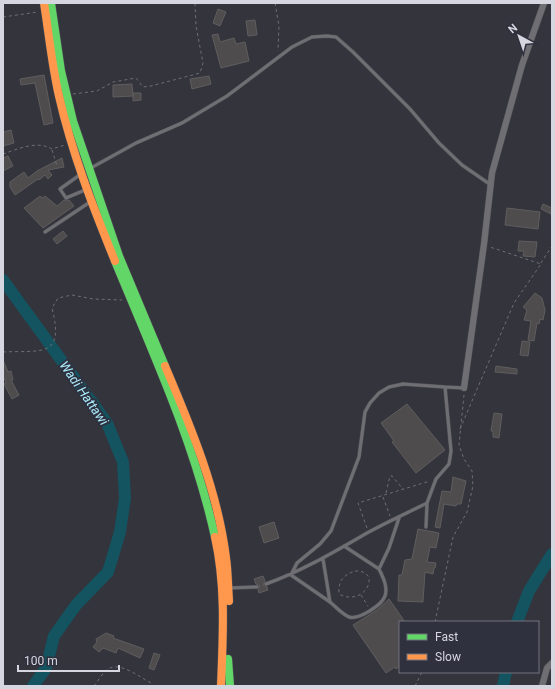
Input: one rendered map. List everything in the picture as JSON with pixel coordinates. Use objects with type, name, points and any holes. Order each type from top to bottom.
[{"type":"main road","points":[[50,3],[66,95],[89,169],[121,263],[185,414],[223,541],[229,588],[228,663],[230,686]]},
{"type":"main road","points":[[44,7],[59,96],[71,144],[91,202],[193,456],[207,501],[216,542],[223,595],[221,686]]},
{"type":"street","points":[[464,388],[484,244],[492,173],[522,65],[544,3]]},
{"type":"street","points":[[542,686],[547,668],[552,663]]},
{"type":"lane","points":[[86,189],[66,198],[60,189],[89,169],[136,143],[182,123],[227,96],[292,47],[312,37],[336,38],[353,52],[405,104],[439,143],[462,165],[491,185]]},
{"type":"lane","points":[[45,232],[91,202]]},
{"type":"lane","points":[[291,575],[297,563],[320,544],[331,531],[359,458],[365,412],[370,403],[379,393],[389,387],[402,384],[423,384],[464,388]]},
{"type":"lane","points":[[426,527],[427,503],[436,479],[449,464],[451,451],[445,387]]},
{"type":"lane","points":[[266,584],[291,575],[427,503]]},
{"type":"lane","points":[[379,569],[389,548],[399,518]]},
{"type":"lane","points":[[291,575],[330,602],[343,614],[351,618],[361,616],[379,603],[385,596],[385,583],[379,569],[344,546]]},
{"type":"lane","points":[[322,559],[330,602]]},
{"type":"lane","points":[[229,588],[257,587]]},
{"type":"path","points":[[66,95],[97,91],[113,82],[136,78],[143,87],[200,74],[203,63],[196,26],[195,3]]},
{"type":"path","points":[[275,3],[279,26],[278,59]]},
{"type":"path","points":[[3,17],[44,7]]},
{"type":"path","points":[[52,149],[71,144]]},
{"type":"path","points":[[3,154],[22,148],[45,145],[52,149],[57,166]]},
{"type":"path","points":[[484,244],[541,264]]},
{"type":"path","points":[[460,429],[514,303],[552,246]]},
{"type":"path","points":[[3,352],[36,352],[50,346],[57,337],[56,321],[52,308],[58,298],[72,295],[93,299],[131,300]]},
{"type":"path","points":[[435,621],[453,537],[467,512],[474,486],[472,472],[464,459],[459,445],[464,388]]},
{"type":"path","points":[[386,494],[390,476],[392,476],[403,489]]},
{"type":"path","points":[[368,533],[358,503],[436,479]]},
{"type":"path","points":[[383,496],[391,521]]},
{"type":"path","points":[[355,571],[366,572],[369,575],[368,586],[361,595],[348,598],[339,594],[341,579],[355,571]]},
{"type":"path","points":[[361,595],[371,609]]},
{"type":"path","points":[[94,686],[108,669],[116,667],[126,670],[151,683],[150,686]]},
{"type":"path","points":[[415,686],[422,673]]},
{"type":"building","points":[[218,9],[226,12],[220,26],[213,23]]},
{"type":"building","points":[[255,20],[257,35],[248,36],[246,21]]},
{"type":"building","points":[[218,34],[220,42],[234,38],[236,44],[245,42],[249,61],[221,68],[212,35]]},
{"type":"building","points":[[44,75],[53,123],[44,125],[35,83],[21,85],[20,79]]},
{"type":"building","points":[[209,76],[211,84],[192,89],[190,79]]},
{"type":"building","points":[[132,84],[133,96],[113,97],[113,85]]},
{"type":"building","points":[[133,93],[141,93],[141,100],[133,101]]},
{"type":"building","points":[[11,130],[14,143],[3,146],[3,132]]},
{"type":"building","points":[[8,156],[13,166],[3,171],[3,158]]},
{"type":"building","points":[[62,158],[64,167],[48,170],[52,175],[48,179],[45,175],[15,195],[10,187],[10,182],[24,172],[28,178],[37,171]]},
{"type":"building","points":[[40,196],[42,198],[45,196],[57,206],[64,200],[69,200],[74,206],[43,228],[24,208]]},
{"type":"building","points":[[543,204],[552,208],[551,214],[541,209]]},
{"type":"building","points":[[507,208],[540,212],[538,229],[505,225]]},
{"type":"building","points":[[63,231],[67,236],[57,244],[53,239]]},
{"type":"building","points":[[519,241],[537,242],[535,257],[523,256],[524,251],[518,251]]},
{"type":"building","points":[[535,293],[542,298],[545,310],[543,320],[540,319],[539,324],[537,323],[534,341],[528,340],[531,321],[524,320],[527,310],[523,307]]},
{"type":"building","points":[[522,341],[530,342],[528,356],[520,355]]},
{"type":"building","points":[[3,360],[8,372],[11,371],[13,380],[11,380],[19,395],[12,399],[4,384],[6,383],[3,375]]},
{"type":"building","points":[[496,366],[517,369],[517,374],[495,372]]},
{"type":"building","points":[[407,404],[445,450],[416,473],[392,442],[394,441],[381,423]]},
{"type":"building","points":[[494,413],[502,414],[499,438],[493,437],[493,431],[491,431]]},
{"type":"building","points":[[453,477],[466,481],[461,504],[457,504],[456,506],[444,504],[440,528],[435,527],[442,491],[451,492]]},
{"type":"building","points":[[274,522],[279,538],[264,543],[259,527]]},
{"type":"building","points":[[418,529],[439,533],[436,548],[430,547],[427,562],[436,563],[435,568],[433,574],[425,572],[423,602],[398,601],[399,575],[402,575],[405,560],[412,559]]},
{"type":"building","points":[[263,576],[265,581],[263,585],[267,587],[268,590],[259,593],[258,590],[260,586],[256,584],[254,579]]},
{"type":"building","points":[[389,599],[404,621],[399,621],[399,667],[396,669],[395,667],[386,673],[353,625],[377,610]]},
{"type":"building","points":[[106,633],[114,636],[113,638],[144,649],[140,658],[118,648],[116,653],[103,648],[99,652],[93,647],[97,642],[96,639]]},
{"type":"building","points":[[154,653],[160,655],[154,670],[149,668]]},
{"type":"waterway","name":"Wadi Hattawi","points":[[3,280],[107,423],[123,462],[125,498],[120,532],[108,572],[76,605],[54,636],[46,668],[33,686]]},
{"type":"waterway","points":[[517,621],[529,591],[552,554]]},
{"type":"waterway","points":[[503,686],[506,673]]},
{"type":"traffic: fast","points":[[51,3],[61,71],[73,121],[119,256],[165,366]]},
{"type":"traffic: fast","points":[[115,261],[184,431],[196,466],[215,537]]},
{"type":"traffic: fast","points":[[228,659],[230,686]]},
{"type":"traffic: slow","points":[[44,3],[54,73],[64,117],[84,180],[115,261]]},
{"type":"traffic: slow","points":[[165,366],[194,436],[217,509],[226,558],[229,601]]},
{"type":"traffic: slow","points":[[215,537],[221,574],[223,611],[221,686]]}]
